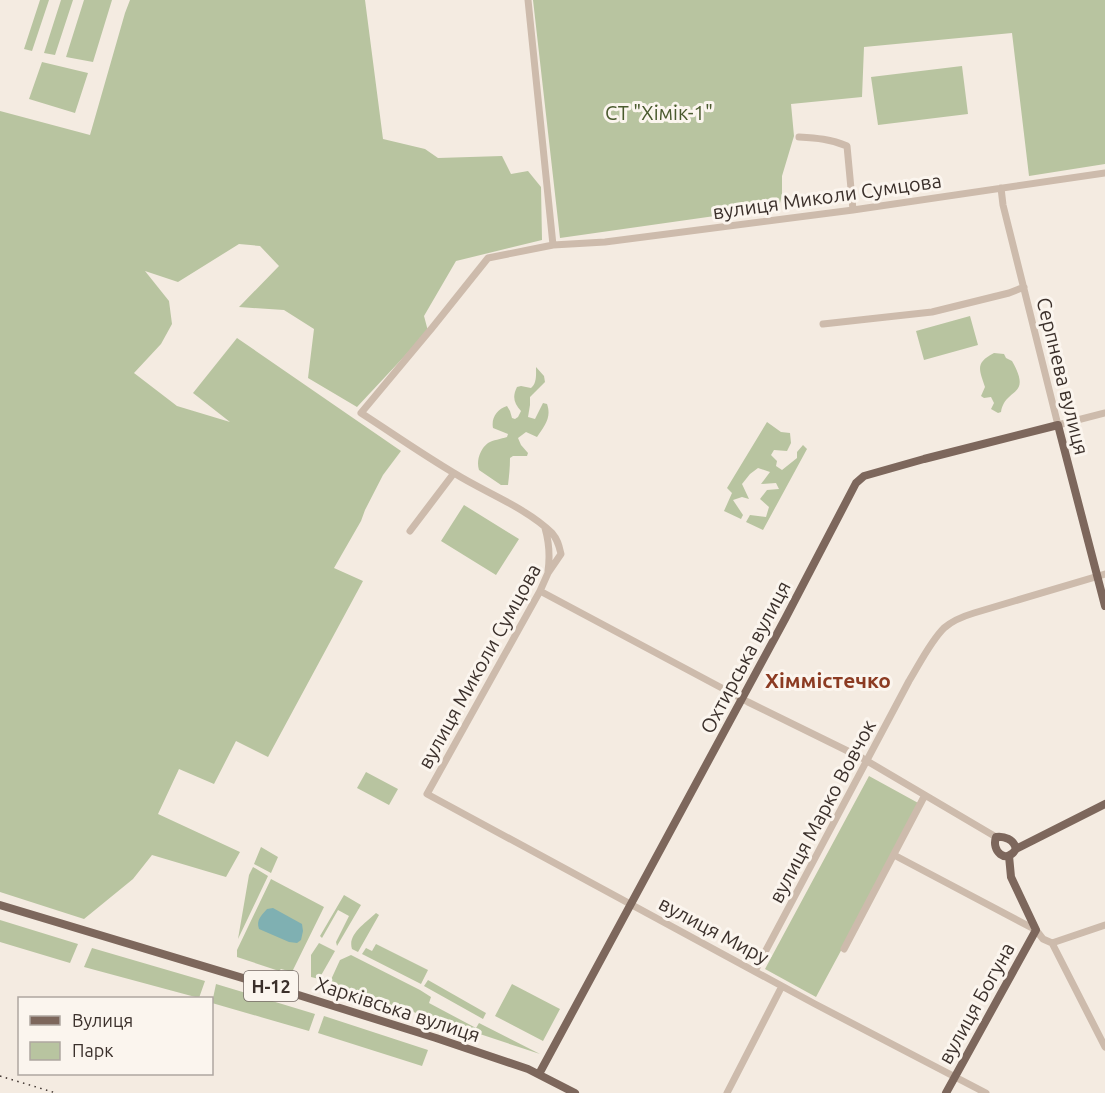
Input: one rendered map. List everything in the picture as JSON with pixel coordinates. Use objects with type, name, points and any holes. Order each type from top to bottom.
[{"type":"main road","name":"Серпнева вулиця","points":[[1058,425],[1101,575],[1105,606]]},
{"type":"main road","name":"Охтирська вулиця","points":[[539,1074],[856,483],[864,476],[1058,425]]},
{"type":"main road","points":[[1016,849],[1012,841],[1006,837],[996,837],[994,845],[996,849],[1003,856],[1009,856],[1016,849],[1105,804]]},
{"type":"main road","points":[[1009,856],[1011,877],[1036,930]]},
{"type":"main road","name":"Харківська вулиця","points":[[0,906],[301,995],[436,1038],[528,1069],[575,1093]]},
{"type":"main road","name":"вулиця Богуна","points":[[946,1093],[1036,930]]},
{"type":"street","points":[[528,0],[553,245]]},
{"type":"street","points":[[799,137],[820,138],[847,146],[853,210]]},
{"type":"street","name":"вулиця Миколи Сумцова","points":[[454,473],[361,413],[488,258],[553,245],[605,242],[853,210],[1105,173]]},
{"type":"street","name":"Серпнева вулиця","points":[[1001,188],[1003,205],[1058,425]]},
{"type":"street","points":[[823,324],[932,312],[1024,287]]},
{"type":"street","name":"Охтирська вулиця","points":[[1058,425],[1105,413]]},
{"type":"street","points":[[410,531],[454,473],[526,514],[545,528],[548,538],[548,573]]},
{"type":"street","name":"вулиця Миколи Сумцова","points":[[427,794],[548,573],[561,554],[559,543],[554,535],[545,528]]},
{"type":"street","name":"вулиця Марко Вовчок","points":[[755,971],[909,681],[945,628],[974,613],[1101,575]]},
{"type":"street","points":[[540,591],[866,761],[996,837]]},
{"type":"street","name":"вулиця Миру","points":[[427,794],[782,986],[986,1093]]},
{"type":"street","points":[[844,949],[925,795]]},
{"type":"street","points":[[894,855],[1036,930],[1043,939],[1052,943],[1105,1047]]},
{"type":"street","points":[[1052,943],[1105,925]]},
{"type":"street","points":[[727,1093],[782,986]]},
{"type":"green space","points":[[40,0],[49,0],[32,51],[24,49]]},
{"type":"green space","points":[[61,0],[73,0],[55,55],[44,53]]},
{"type":"green space","points":[[84,0],[112,0],[93,62],[66,57]]},
{"type":"green space","points":[[130,0],[365,0],[383,139],[425,149],[438,158],[502,156],[511,174],[528,171],[541,187],[542,240],[456,261],[424,316],[428,331],[357,407],[308,378],[314,329],[284,310],[239,307],[279,266],[260,246],[239,244],[178,282],[145,271],[169,301],[172,324],[161,344],[134,373],[177,406],[230,422],[193,393],[237,338],[401,451],[383,475],[361,521],[334,568],[363,581],[268,757],[236,741],[214,784],[179,769],[158,814],[240,852],[226,877],[152,855],[133,879],[84,919],[0,892],[0,111],[90,135]]},
{"type":"green space","name":"СТ \"Хімік-1\"","points":[[533,0],[1105,0],[1105,164],[1029,176],[1012,33],[864,47],[862,97],[791,104],[794,136],[782,176],[782,195],[779,207],[560,238]]},
{"type":"green space","points":[[42,62],[88,73],[75,113],[29,99]]},
{"type":"green space","points":[[962,66],[968,114],[878,125],[871,77]]},
{"type":"green space","points":[[970,316],[978,345],[924,360],[916,331]]},
{"type":"green space","points":[[994,353],[1004,354],[1012,361],[1020,381],[1019,387],[998,413],[991,409],[994,403],[991,397],[981,396],[985,387],[981,376],[981,363]]},
{"type":"green space","points":[[536,367],[544,376],[545,382],[530,397],[528,417],[535,419],[543,403],[547,404],[548,418],[537,437],[526,432],[518,438],[528,453],[527,456],[510,458],[508,485],[501,485],[479,470],[479,455],[488,443],[507,437],[508,434],[493,428],[494,417],[500,409],[507,406],[512,418],[518,417],[521,411],[514,400],[515,391],[517,387],[531,388],[533,386],[536,379]]},
{"type":"green space","points":[[767,422],[781,432],[790,433],[791,443],[787,451],[774,450],[771,455],[777,461],[776,466],[782,470],[797,458],[797,452],[803,445],[807,449],[763,530],[746,522],[750,515],[766,517],[769,507],[760,499],[767,490],[779,489],[776,483],[761,484],[770,472],[758,468],[742,484],[749,499],[742,497],[733,500],[743,515],[741,519],[724,511],[732,493],[727,488]]},
{"type":"green space","points":[[464,505],[519,539],[496,575],[441,541]]},
{"type":"green space","points":[[366,772],[398,789],[389,805],[357,788]]},
{"type":"green space","points":[[869,776],[920,804],[816,997],[765,969]]},
{"type":"green space","points":[[261,847],[278,857],[271,873],[254,864]]},
{"type":"green space","points":[[253,867],[268,876],[238,939],[249,875]]},
{"type":"green space","points":[[271,879],[324,907],[292,972],[281,969],[279,971],[237,957],[237,950]]},
{"type":"green space","points":[[344,895],[361,905],[337,946],[336,942],[349,916],[338,910],[322,938],[320,936]]},
{"type":"green space","points":[[376,913],[379,915],[358,952],[352,949],[352,938],[355,933]]},
{"type":"green space","points":[[0,920],[78,944],[70,963],[0,942]]},
{"type":"green space","points":[[319,943],[335,951],[319,979],[311,977],[311,955]]},
{"type":"green space","points":[[376,944],[428,970],[421,984],[362,954],[366,948],[372,951]]},
{"type":"green space","points":[[92,948],[205,981],[199,997],[195,997],[84,967]]},
{"type":"green space","points":[[351,955],[420,990],[431,997],[429,1003],[476,1028],[479,1023],[540,1054],[329,984],[340,960]]},
{"type":"green space","points":[[428,980],[486,1013],[483,1019],[424,986]]},
{"type":"green space","points":[[216,984],[315,1014],[309,1031],[213,1003]]},
{"type":"green space","points":[[512,984],[560,1009],[543,1041],[495,1016]]},
{"type":"green space","points":[[324,1016],[428,1050],[422,1066],[318,1033]]},
{"type":"water","points":[[273,908],[302,924],[301,940],[297,943],[289,942],[259,929],[258,923],[261,916],[267,909]]},
{"type":"railway","points":[[0,1076],[56,1093]]},
{"type":"district","name":"Хіммістечко","points":[[828,680]]}]
